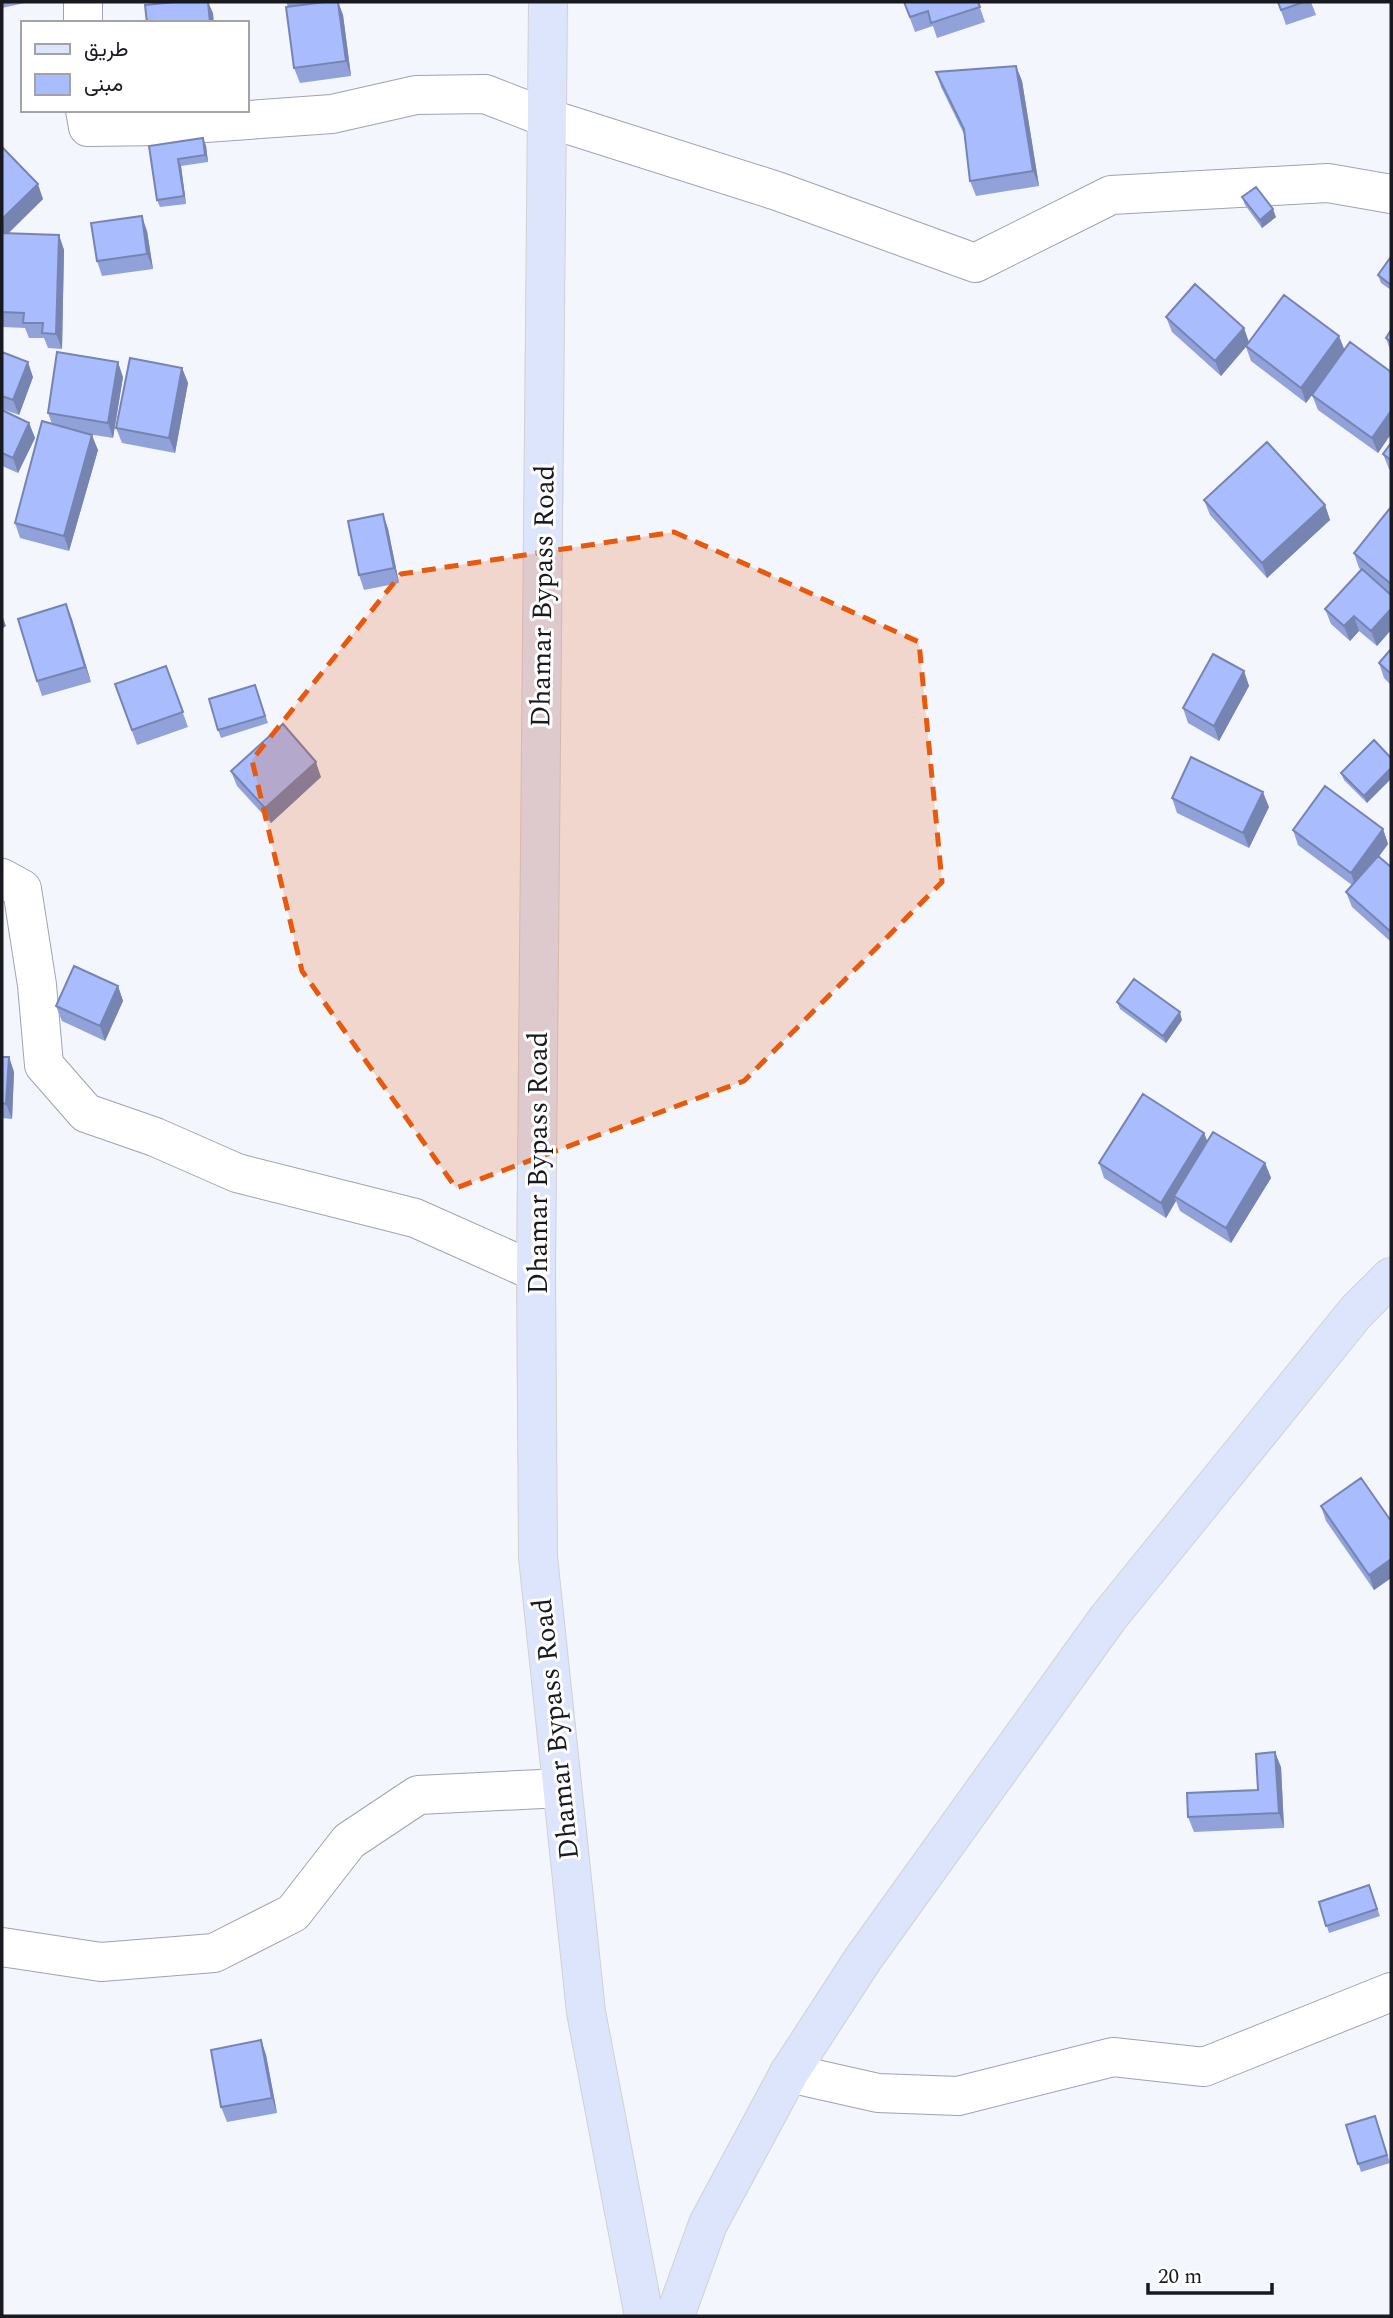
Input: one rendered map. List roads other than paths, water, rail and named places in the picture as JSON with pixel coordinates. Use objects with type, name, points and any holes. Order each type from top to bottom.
[{"type":"main road","name":"Dhamar Bypass Road","points":[[548,2],[537,1272],[538,1557],[586,2012],[644,2316]]},
{"type":"main road","points":[[675,2316],[708,2224],[789,2073],[863,1959],[1108,1618],[1356,1312],[1391,1277]]},
{"type":"street","points":[[83,2],[83,21]]},
{"type":"street","points":[[85,112],[88,127],[164,126],[332,114],[416,95],[485,94],[547,118],[777,191],[975,262],[1111,195],[1328,183],[1391,194]]},
{"type":"street","points":[[2,878],[22,889],[37,985],[44,1065],[86,1113],[155,1137],[237,1173],[415,1218],[537,1272]]},
{"type":"street","points":[[2,1947],[102,1962],[214,1953],[293,1913],[349,1841],[418,1795],[562,1788]]},
{"type":"street","points":[[789,2073],[878,2093],[958,2096],[1113,2057],[1204,2067],[1391,1992]]}]
